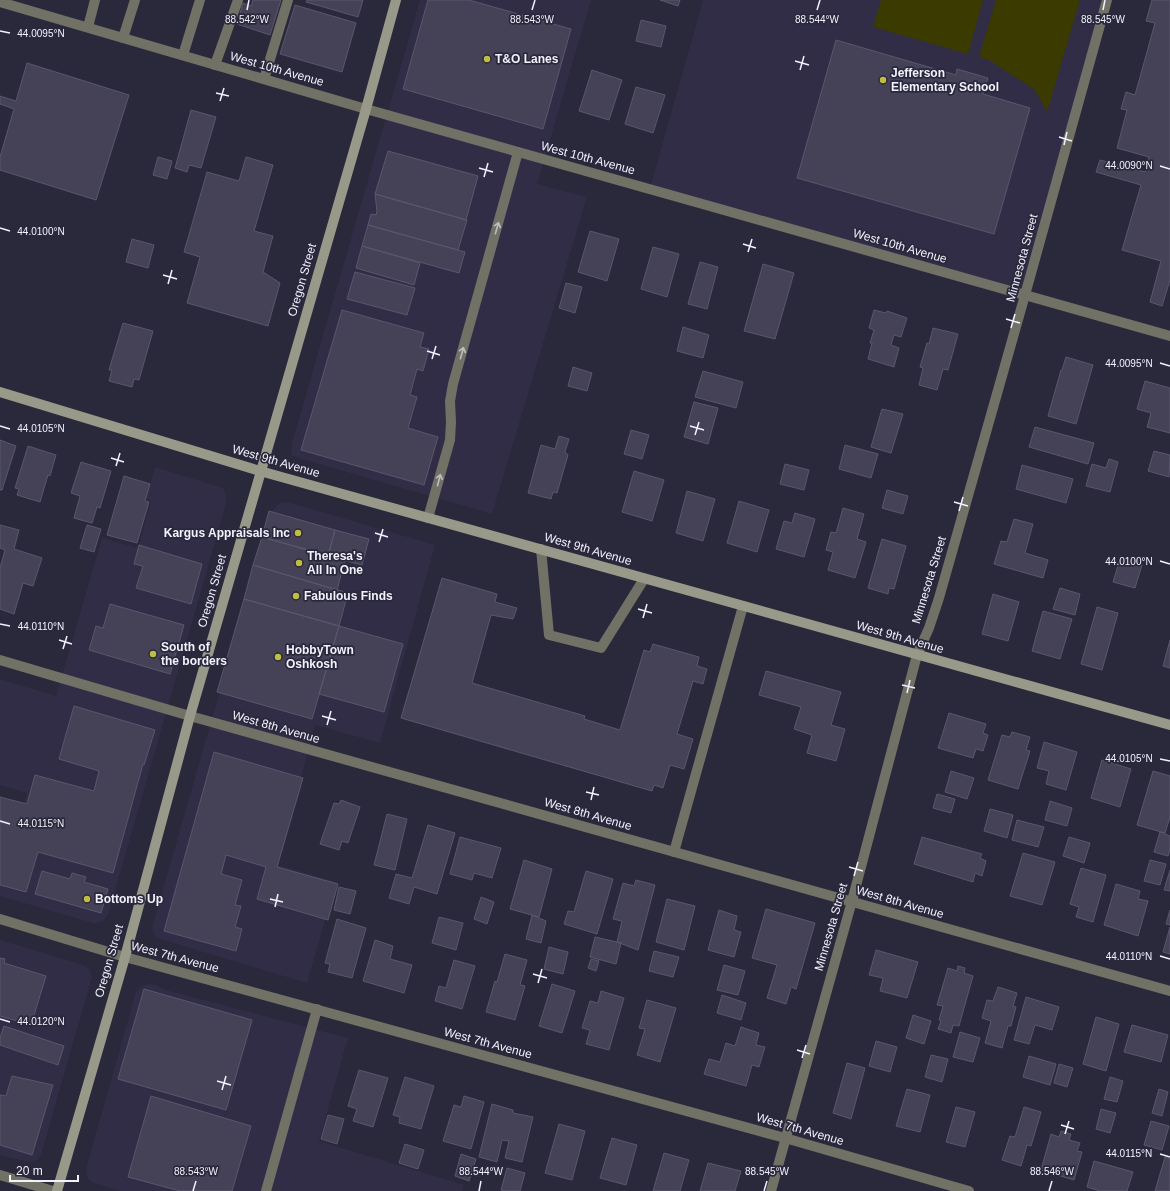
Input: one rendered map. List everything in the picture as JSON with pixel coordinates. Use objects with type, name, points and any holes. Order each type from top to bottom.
[{"type":"main road","name":"Oregon Street","points":[[57,1191],[125,957],[190,716],[260,470],[366,109],[396,0]]},
{"type":"main road","name":"West 9th Avenue","points":[[0,392],[260,470],[428,518],[1170,725]]},
{"type":"street","points":[[88,28],[95,0]]},
{"type":"street","points":[[123,38],[135,0]]},
{"type":"street","points":[[182,55],[200,0]]},
{"type":"street","points":[[216,65],[238,0]]},
{"type":"street","points":[[264,79],[288,0]]},
{"type":"street","name":"Minnesota Street","points":[[771,1191],[852,901],[917,655],[929,628],[939,598],[1107,0]]},
{"type":"street","name":"West 10th Avenue","points":[[0,2],[366,109],[1170,336]]},
{"type":"street","points":[[428,518],[450,440],[450,401],[453,384],[518,152]]},
{"type":"street","points":[[541,549],[549,635],[601,648],[644,579]]},
{"type":"street","points":[[674,852],[743,606]]},
{"type":"street","name":"West 8th Avenue","points":[[0,660],[190,716],[1170,991]]},
{"type":"street","name":"West 7th Avenue","points":[[0,919],[125,957],[785,1138],[969,1191]]},
{"type":"street","points":[[266,1191],[317,1009]]},
{"type":"street","points":[[0,1175],[53,1191]]},
{"type":"shaded area","points":[[420,0],[591,0],[537,184],[587,197],[492,514],[302,459],[292,455],[291,453],[292,443]]},
{"type":"shaded area","name":"Jefferson Elementary School","points":[[703,0],[1108,0],[1025,295],[650,188]]},
{"type":"shaded area","points":[[881,0],[983,0],[968,54],[873,27]]},
{"type":"shaded area","points":[[996,0],[1080,0],[1047,112],[1035,90],[989,60],[979,57]]},
{"type":"shaded area","points":[[155,467],[223,488],[226,494],[226,504],[108,915],[103,921],[93,923],[0,896],[0,887],[27,793],[0,785],[0,679],[56,696],[102,538],[138,548],[151,501],[146,499]]},
{"type":"shaded area","points":[[283,502],[291,503],[435,545],[380,743],[315,725],[278,865],[336,882],[307,983],[160,939],[156,937],[152,928],[271,512],[277,505]]},
{"type":"shaded area","points":[[0,940],[80,964],[90,971],[92,977],[41,1155],[37,1160],[31,1162],[0,1155]]},
{"type":"shaded area","points":[[151,984],[166,990],[348,1038],[319,1141],[464,1185],[462,1191],[120,1191],[89,1180],[86,1172],[87,1165],[136,992],[140,987]]},
{"type":"building","points":[[253,0],[281,0],[270,35],[237,24],[243,3],[251,6]]},
{"type":"building","points":[[307,0],[363,0],[358,17],[306,2]]},
{"type":"building","name":"T&O Lanes","points":[[428,0],[469,0],[571,29],[543,129],[403,89]]},
{"type":"building","points":[[660,0],[680,0],[678,6]]},
{"type":"building","points":[[1152,0],[1170,0],[1170,280],[1162,306],[1150,302],[1161,261],[1122,250],[1141,185],[1096,172],[1100,160],[1145,172],[1149,157],[1117,148],[1127,110],[1121,109],[1126,92],[1135,95],[1155,23],[1146,21]]},
{"type":"building","points":[[295,5],[356,23],[342,72],[280,54]]},
{"type":"building","points":[[641,20],[666,26],[661,47],[636,41]]},
{"type":"building","points":[[836,40],[956,75],[957,69],[988,78],[983,94],[1030,108],[994,234],[797,178]]},
{"type":"building","points":[[27,63],[129,95],[96,200],[0,170],[0,157],[14,109],[0,104],[0,96],[16,101]]},
{"type":"building","points":[[592,70],[622,80],[609,120],[579,111]]},
{"type":"building","points":[[636,87],[665,95],[653,133],[625,124]]},
{"type":"building","points":[[191,110],[216,117],[201,168],[189,165],[187,172],[175,168]]},
{"type":"building","points":[[388,151],[478,176],[466,220],[375,194]]},
{"type":"building","points":[[158,157],[172,161],[167,179],[153,175]]},
{"type":"building","points":[[246,157],[273,165],[254,231],[273,236],[263,272],[280,283],[268,326],[187,303],[200,257],[184,252],[207,172],[239,181]]},
{"type":"building","points":[[375,194],[467,220],[458,250],[368,225],[371,214],[376,215],[377,211]]},
{"type":"building","points":[[368,225],[465,252],[459,273],[362,246]]},
{"type":"building","points":[[590,231],[619,239],[607,281],[578,272]]},
{"type":"building","points":[[132,239],[154,245],[148,268],[126,262]]},
{"type":"building","points":[[362,246],[420,263],[414,285],[356,268]]},
{"type":"building","points":[[653,247],[679,254],[667,297],[641,289]]},
{"type":"building","points":[[700,262],[718,267],[707,309],[688,304]]},
{"type":"building","points":[[763,264],[794,273],[775,339],[744,331]]},
{"type":"building","points":[[355,272],[415,288],[407,315],[347,299]]},
{"type":"building","points":[[566,283],[582,287],[575,313],[559,308]]},
{"type":"building","points":[[342,310],[424,333],[420,347],[429,349],[423,371],[417,369],[410,395],[417,397],[408,428],[438,437],[424,485],[301,450]]},
{"type":"building","points":[[874,310],[886,313],[887,311],[907,318],[901,337],[894,335],[891,345],[899,348],[894,367],[868,359],[872,343],[870,343],[874,330],[869,328]]},
{"type":"building","points":[[123,323],[153,331],[139,380],[134,379],[132,387],[109,381],[112,370],[109,370]]},
{"type":"building","points":[[683,327],[709,335],[703,358],[677,351]]},
{"type":"building","points":[[933,328],[958,334],[948,370],[943,369],[937,390],[919,385],[923,368],[920,367],[927,343],[929,344]]},
{"type":"building","points":[[1066,357],[1093,365],[1076,424],[1048,416]]},
{"type":"building","points":[[573,367],[592,373],[587,391],[568,386]]},
{"type":"building","points":[[703,371],[743,382],[736,408],[695,397]]},
{"type":"building","points":[[1145,381],[1170,388],[1170,433],[1147,427],[1151,413],[1137,409]]},
{"type":"building","points":[[694,402],[718,408],[708,444],[684,437]]},
{"type":"building","points":[[882,409],[903,414],[891,453],[871,447]]},
{"type":"building","points":[[1035,427],[1094,443],[1088,464],[1029,447]]},
{"type":"building","points":[[631,430],[649,435],[642,459],[624,454]]},
{"type":"building","points":[[559,436],[569,439],[565,452],[568,455],[557,493],[553,492],[551,499],[528,493],[541,445],[555,449]]},
{"type":"building","points":[[0,440],[16,446],[2,490],[0,490]]},
{"type":"building","points":[[845,445],[878,454],[871,478],[839,469]]},
{"type":"building","points":[[28,446],[56,455],[40,502],[17,495],[19,489],[15,488]]},
{"type":"building","points":[[1154,451],[1170,455],[1169,477],[1148,471]]},
{"type":"building","points":[[1109,459],[1118,462],[1110,492],[1086,486],[1092,464],[1106,468]]},
{"type":"building","points":[[81,462],[111,471],[100,508],[97,507],[92,523],[74,518],[80,496],[71,493]]},
{"type":"building","points":[[785,464],[809,470],[804,490],[780,484]]},
{"type":"building","points":[[1022,465],[1073,479],[1066,503],[1016,489]]},
{"type":"building","points":[[634,471],[664,480],[652,521],[622,512]]},
{"type":"building","points":[[124,476],[150,484],[145,501],[149,502],[137,543],[107,535]]},
{"type":"building","points":[[887,490],[908,496],[903,514],[882,508]]},
{"type":"building","points":[[687,491],[715,499],[703,541],[676,533]]},
{"type":"building","points":[[739,501],[769,510],[757,552],[727,543]]},
{"type":"building","points":[[843,508],[864,514],[857,539],[866,542],[855,578],[828,570],[833,552],[826,550],[831,532],[836,533]]},
{"type":"building","name":"Kargus Appraisals Inc","points":[[269,511],[335,530],[328,556],[262,537]]},
{"type":"building","points":[[795,513],[815,519],[804,557],[776,549],[784,521],[792,523]]},
{"type":"building","points":[[1014,519],[1033,524],[1025,553],[1048,560],[1043,578],[994,564],[1001,541],[1007,542]]},
{"type":"building","points":[[0,525],[19,530],[14,549],[42,558],[33,586],[23,583],[14,614],[0,609],[0,568],[5,550],[0,548]]},
{"type":"building","points":[[87,525],[101,529],[94,552],[80,548]]},
{"type":"building","points":[[335,530],[369,539],[362,565],[328,556]]},
{"type":"building","name":"Theresa's All In One","points":[[262,537],[345,560],[337,590],[253,565]]},
{"type":"building","points":[[882,539],[906,546],[894,589],[889,588],[888,594],[868,588]]},
{"type":"building","points":[[139,545],[202,564],[191,604],[136,588],[143,566],[134,564]]},
{"type":"building","points":[[1120,559],[1142,565],[1135,588],[1113,582]]},
{"type":"building","name":"Fabulous Finds","points":[[253,565],[348,593],[339,626],[244,599]]},
{"type":"building","points":[[442,578],[497,594],[495,602],[517,608],[513,619],[491,615],[472,683],[585,716],[584,719],[620,730],[644,650],[650,652],[653,644],[699,657],[697,666],[707,669],[703,684],[693,681],[677,734],[693,739],[684,769],[670,765],[663,788],[654,785],[652,791],[401,718]]},
{"type":"building","points":[[1060,588],[1080,594],[1075,615],[1053,609]]},
{"type":"building","points":[[993,594],[1019,602],[1008,641],[982,634]]},
{"type":"building","name":"HobbyTown Oshkosh","points":[[244,599],[339,626],[312,719],[217,692]]},
{"type":"building","points":[[110,604],[184,625],[170,674],[89,650],[96,626],[103,628]]},
{"type":"building","points":[[1097,607],[1118,613],[1102,670],[1081,664]]},
{"type":"building","points":[[1043,611],[1072,619],[1060,659],[1032,651]]},
{"type":"building","points":[[339,626],[403,644],[384,712],[319,694]]},
{"type":"building","points":[[1170,640],[1170,668],[1163,666]]},
{"type":"building","points":[[766,671],[841,692],[831,725],[845,729],[836,761],[807,753],[812,735],[794,729],[801,707],[759,695]]},
{"type":"building","points":[[74,706],[155,730],[144,765],[143,764],[113,873],[38,852],[26,892],[0,885],[0,797],[27,804],[35,775],[94,791],[99,771],[59,759]]},
{"type":"building","points":[[949,713],[986,724],[983,733],[988,735],[983,751],[976,749],[973,758],[938,748]]},
{"type":"building","points":[[1012,732],[1030,737],[1026,750],[1030,751],[1018,789],[988,780],[1002,735],[1010,737]]},
{"type":"building","points":[[1044,742],[1077,752],[1066,790],[1046,784],[1049,771],[1037,768]]},
{"type":"building","points":[[214,752],[303,778],[277,867],[338,884],[328,920],[257,899],[266,867],[226,855],[221,874],[242,880],[235,905],[241,906],[235,927],[242,929],[236,951],[164,931]]},
{"type":"building","points":[[1102,760],[1131,769],[1120,807],[1091,798]]},
{"type":"building","points":[[951,771],[974,778],[967,799],[945,792]]},
{"type":"building","points":[[1153,771],[1170,776],[1170,817],[1165,833],[1137,825]]},
{"type":"building","points":[[937,794],[955,799],[951,813],[933,808]]},
{"type":"building","points":[[341,800],[360,807],[348,843],[342,841],[339,850],[320,844],[334,803],[339,804]]},
{"type":"building","points":[[1050,801],[1072,808],[1067,826],[1045,820]]},
{"type":"building","points":[[990,809],[1013,815],[1007,838],[984,831]]},
{"type":"building","points":[[387,814],[407,819],[395,870],[374,865]]},
{"type":"building","points":[[1017,820],[1044,827],[1038,847],[1012,840]]},
{"type":"building","points":[[428,825],[455,833],[437,894],[414,887],[409,904],[389,898],[396,874],[412,878]]},
{"type":"building","points":[[1160,832],[1170,836],[1170,849],[1168,856],[1154,852]]},
{"type":"building","points":[[460,837],[501,848],[492,878],[474,873],[472,880],[450,874]]},
{"type":"building","points":[[922,837],[982,854],[980,858],[986,861],[982,876],[975,873],[973,882],[914,864]]},
{"type":"building","points":[[1069,837],[1090,843],[1084,863],[1063,856]]},
{"type":"building","points":[[1023,853],[1055,862],[1042,905],[1010,896]]},
{"type":"building","points":[[524,860],[552,869],[539,917],[510,909]]},
{"type":"building","points":[[1150,860],[1166,864],[1160,885],[1144,881]]},
{"type":"building","points":[[1081,868],[1106,875],[1093,922],[1076,917],[1079,907],[1070,904]]},
{"type":"building","points":[[1170,870],[1170,891],[1164,890]]},
{"type":"building","points":[[42,871],[70,879],[72,873],[86,877],[84,882],[108,889],[101,913],[35,894]]},
{"type":"building","points":[[586,871],[613,879],[597,934],[564,924],[568,911],[574,912]]},
{"type":"building","points":[[636,880],[655,885],[638,950],[617,942],[622,921],[613,919],[623,883],[634,886]]},
{"type":"building","points":[[1116,884],[1140,891],[1138,899],[1148,901],[1138,936],[1104,925]]},
{"type":"building","points":[[339,887],[356,891],[350,914],[334,910]]},
{"type":"building","points":[[481,897],[494,902],[487,924],[474,919]]},
{"type":"building","points":[[667,899],[695,906],[684,950],[656,942]]},
{"type":"building","points":[[766,909],[815,923],[796,989],[791,987],[786,1004],[767,998],[777,965],[752,958]]},
{"type":"building","points":[[719,910],[737,916],[734,930],[741,932],[734,957],[708,950]]},
{"type":"building","points":[[1170,910],[1170,925],[1166,924]]},
{"type":"building","points":[[532,915],[546,921],[541,943],[526,939]]},
{"type":"building","points":[[439,917],[463,923],[456,950],[432,943]]},
{"type":"building","points":[[337,919],[366,928],[352,978],[328,972],[330,964],[325,963]]},
{"type":"building","points":[[1170,927],[1170,954],[1163,952]]},
{"type":"building","points":[[595,937],[621,943],[616,964],[590,957]]},
{"type":"building","points":[[375,940],[393,946],[390,959],[412,965],[404,993],[363,981]]},
{"type":"building","points":[[549,947],[568,952],[563,974],[544,969]]},
{"type":"building","points":[[876,950],[918,962],[907,998],[880,991],[883,978],[869,975]]},
{"type":"building","points":[[654,951],[679,957],[673,977],[649,971]]},
{"type":"building","points":[[505,954],[527,960],[520,985],[525,986],[515,1020],[486,1012]]},
{"type":"building","points":[[0,958],[5,959],[4,963],[46,976],[31,1025],[0,1016]]},
{"type":"building","points":[[591,959],[599,961],[596,971],[588,968]]},
{"type":"building","points":[[454,960],[475,966],[462,1009],[435,1001],[439,986],[446,988]]},
{"type":"building","points":[[724,965],[745,971],[738,995],[717,990]]},
{"type":"building","points":[[958,966],[965,968],[964,973],[973,976],[959,1026],[953,1025],[951,1033],[938,1029],[941,1021],[939,1020],[943,1006],[937,1005],[948,968],[957,971]]},
{"type":"building","points":[[552,984],[575,991],[562,1033],[539,1026]]},
{"type":"building","points":[[998,987],[1017,993],[1013,1006],[1016,1007],[1011,1026],[1008,1026],[1002,1048],[985,1043],[991,1021],[982,1018],[987,1000],[993,1001]]},
{"type":"building","points":[[144,989],[252,1020],[226,1110],[118,1079]]},
{"type":"building","points":[[601,991],[624,998],[609,1050],[586,1044],[590,1030],[582,1028],[590,1001],[598,1003]]},
{"type":"building","points":[[722,995],[746,1003],[741,1020],[717,1013]]},
{"type":"building","points":[[1026,997],[1059,1007],[1052,1030],[1035,1025],[1029,1044],[1014,1040]]},
{"type":"building","points":[[647,1000],[676,1008],[660,1062],[637,1055],[645,1029],[639,1028]]},
{"type":"building","points":[[913,1015],[931,1021],[924,1044],[906,1038]]},
{"type":"building","points":[[1096,1017],[1119,1024],[1106,1071],[1083,1064]]},
{"type":"building","points":[[1132,1025],[1168,1035],[1161,1062],[1124,1052]]},
{"type":"building","points":[[4,1026],[64,1046],[58,1065],[0,1045],[0,1038]]},
{"type":"building","points":[[741,1027],[759,1033],[756,1045],[765,1047],[759,1067],[752,1065],[746,1086],[704,1074],[709,1059],[720,1062],[726,1043],[735,1046]]},
{"type":"building","points":[[960,1032],[980,1038],[973,1062],[953,1057]]},
{"type":"building","points":[[876,1041],[897,1047],[890,1072],[869,1066]]},
{"type":"building","points":[[931,1055],[948,1059],[942,1082],[925,1077]]},
{"type":"building","points":[[1029,1056],[1056,1064],[1050,1085],[1023,1077]]},
{"type":"building","points":[[847,1063],[865,1068],[851,1119],[833,1113]]},
{"type":"building","points":[[1059,1064],[1073,1068],[1067,1087],[1054,1083]]},
{"type":"building","points":[[359,1070],[388,1078],[373,1127],[353,1121],[357,1109],[348,1106]]},
{"type":"building","points":[[12,1076],[53,1085],[32,1155],[0,1145],[0,1095],[6,1096]]},
{"type":"building","points":[[405,1077],[434,1086],[421,1129],[399,1123],[400,1117],[393,1115]]},
{"type":"building","points":[[1110,1077],[1123,1081],[1117,1102],[1104,1099]]},
{"type":"building","points":[[907,1089],[930,1095],[920,1132],[896,1126]]},
{"type":"building","points":[[1159,1089],[1168,1092],[1162,1116],[1152,1113]]},
{"type":"building","points":[[151,1096],[251,1126],[232,1191],[180,1191],[128,1177]]},
{"type":"building","points":[[464,1096],[484,1102],[471,1149],[443,1141],[454,1105],[461,1107]]},
{"type":"building","points":[[492,1104],[513,1110],[513,1113],[533,1117],[522,1162],[505,1158],[509,1141],[502,1140],[497,1162],[479,1157]]},
{"type":"building","points":[[956,1107],[975,1112],[965,1147],[946,1142]]},
{"type":"building","points":[[1024,1107],[1041,1112],[1031,1146],[1027,1145],[1021,1166],[1002,1160],[1010,1136],[1015,1137]]},
{"type":"building","points":[[1101,1109],[1116,1113],[1110,1133],[1096,1129]]},
{"type":"building","points":[[328,1115],[344,1119],[337,1144],[321,1139]]},
{"type":"building","points":[[1151,1121],[1169,1126],[1162,1150],[1144,1145]]},
{"type":"building","points":[[559,1124],[585,1131],[572,1180],[545,1173]]},
{"type":"building","points":[[1061,1131],[1071,1134],[1069,1140],[1080,1143],[1077,1151],[1082,1152],[1074,1180],[1041,1170],[1051,1134],[1059,1137]]},
{"type":"building","points":[[612,1138],[637,1145],[626,1185],[600,1178]]},
{"type":"building","points":[[405,1144],[424,1150],[418,1169],[399,1163]]},
{"type":"building","points":[[664,1153],[689,1160],[680,1191],[653,1191]]},
{"type":"building","points":[[461,1154],[476,1159],[469,1181],[455,1176]]},
{"type":"building","points":[[1165,1157],[1170,1159],[1170,1191],[1155,1191]]},
{"type":"building","points":[[1094,1161],[1133,1172],[1127,1191],[1100,1191],[1087,1187]]},
{"type":"building","points":[[708,1163],[741,1171],[735,1191],[700,1191]]},
{"type":"building","points":[[507,1168],[525,1173],[520,1191],[501,1190]]},
{"type":"place","name":"T&O Lanes","points":[[487,59]]},
{"type":"place","name":"Jefferson Elementary School","points":[[883,80]]},
{"type":"place","name":"Kargus Appraisals Inc","points":[[298,533]]},
{"type":"place","name":"Theresa's All In One","points":[[299,563]]},
{"type":"place","name":"Fabulous Finds","points":[[296,596]]},
{"type":"place","name":"South of the borders","points":[[153,654]]},
{"type":"place","name":"HobbyTown Oshkosh","points":[[278,657]]},
{"type":"place","name":"Bottoms Up","points":[[87,899]]}]
